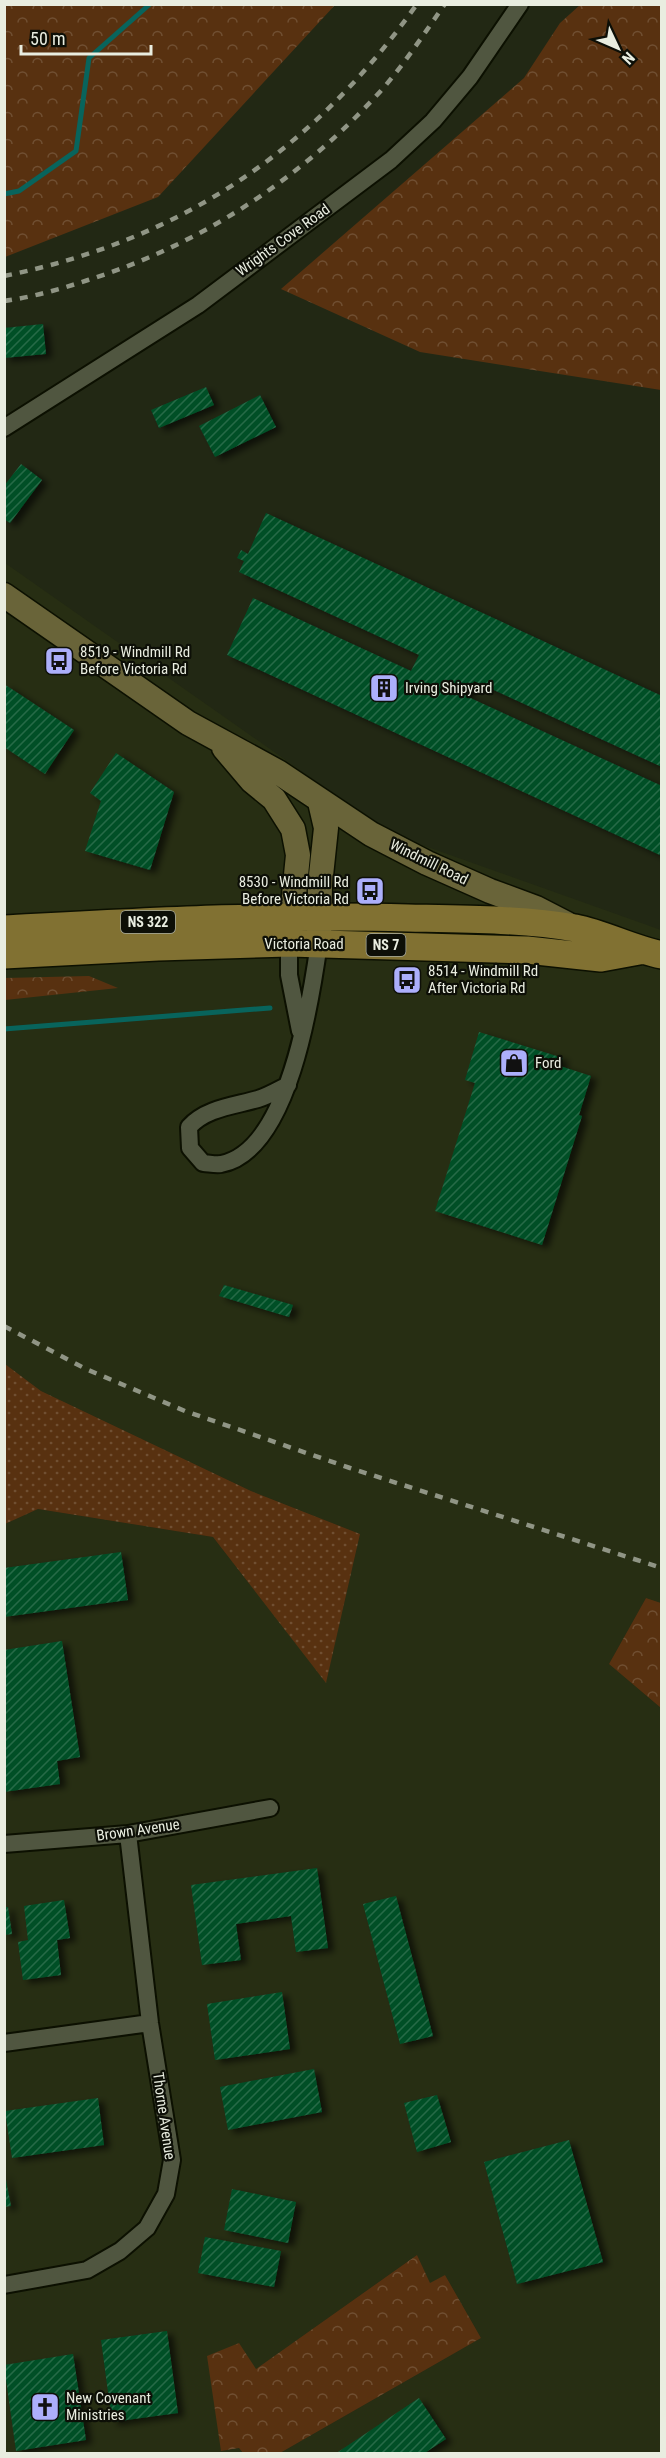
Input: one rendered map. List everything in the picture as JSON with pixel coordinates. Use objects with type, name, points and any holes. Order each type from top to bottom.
[{"type":"main road","name":"Windmill Road","points":[[4,595],[188,723],[278,772],[371,834],[427,863],[490,891],[536,908],[575,928],[602,935],[650,953]]},
{"type":"main road","name":"Windmill Road","points":[[212,735],[252,781],[274,800],[293,830],[298,855],[289,943]]},
{"type":"main road","points":[[319,943],[326,828],[320,802]]},
{"type":"main road","name":"Victoria Road","points":[[4,929],[320,915],[452,919],[575,928]]},
{"type":"main road","name":"Victoria Road","points":[[4,955],[289,943],[526,950],[601,958],[650,953]]},
{"type":"street","name":"Wrights Cove Road","points":[[4,428],[198,305],[391,160],[433,121],[470,77],[520,4]]},
{"type":"street","points":[[289,943],[290,975],[302,1038]]},
{"type":"street","points":[[288,1085],[259,1099],[231,1105],[198,1118],[189,1127],[190,1148],[203,1163],[219,1164],[237,1158],[260,1138],[275,1115],[288,1085],[302,1038],[319,943]]},
{"type":"street","name":"Brown Avenue","points":[[4,1844],[128,1834],[270,1808]]},
{"type":"street","name":"Thorne Avenue","points":[[4,2285],[87,2270],[120,2251],[147,2228],[166,2194],[172,2160],[150,2023],[128,1834]]},
{"type":"street","points":[[4,2043],[150,2023]]},
{"type":"shaded area","points":[[5,563],[391,834],[661,930],[661,1603],[646,1598],[609,1664],[661,1708],[661,2453],[280,2453],[481,2338],[445,2275],[430,2284],[417,2255],[255,2370],[221,2451],[239,2448],[243,2453],[5,2453],[5,1524],[38,1509],[213,1537],[326,1682],[360,1534],[251,1491],[41,1391],[5,1364]]},
{"type":"green space","points":[[5,4],[335,5],[158,197],[5,257]]},
{"type":"green space","points":[[580,5],[661,5],[661,390],[420,352],[281,289],[524,78],[560,23]]},
{"type":"green space","points":[[89,976],[118,988],[5,1000],[5,978]]},
{"type":"green space","points":[[5,1364],[41,1391],[251,1491],[360,1534],[326,1683],[213,1537],[38,1509],[5,1524]]},
{"type":"green space","points":[[646,1598],[661,1603],[661,1708],[609,1664]]},
{"type":"green space","points":[[417,2255],[430,2283],[445,2275],[481,2338],[280,2453],[243,2453],[239,2448],[221,2451],[207,2356],[239,2343],[256,2369]]},
{"type":"building","points":[[43,324],[46,354],[4,358],[4,328]]},
{"type":"building","points":[[206,387],[214,405],[159,428],[151,410]]},
{"type":"building","points":[[260,395],[276,427],[215,457],[199,426]]},
{"type":"building","points":[[21,464],[42,480],[10,523],[4,519],[4,486]]},
{"type":"building","name":"Irving Shipyard","points":[[266,513],[662,696],[662,767],[474,681],[466,696],[662,786],[662,856],[227,655],[253,598],[411,671],[419,655],[239,572],[244,561],[237,558],[241,550],[248,554]]},
{"type":"building","points":[[4,684],[74,730],[45,774],[4,747]]},
{"type":"building","points":[[116,753],[174,792],[150,870],[85,851],[101,801],[90,793]]},
{"type":"building","points":[[479,1032],[563,1058],[560,1066],[591,1076],[579,1115],[582,1116],[542,1245],[435,1211],[475,1083],[465,1080]]},
{"type":"building","points":[[224,1285],[293,1305],[289,1317],[219,1296]]},
{"type":"building","points":[[121,1552],[128,1600],[4,1617],[4,1568]]},
{"type":"building","points":[[62,1641],[80,1757],[57,1761],[60,1784],[4,1792],[4,1650]]},
{"type":"building","points":[[317,1868],[328,1948],[296,1952],[291,1916],[236,1924],[241,1960],[202,1965],[191,1885]]},
{"type":"building","points":[[396,1896],[433,2036],[400,2044],[363,1904]]},
{"type":"building","points":[[64,1900],[70,1938],[57,1940],[61,1975],[23,1980],[18,1942],[28,1940],[24,1906]]},
{"type":"building","points":[[4,1907],[8,1907],[12,1934],[4,1935]]},
{"type":"building","points":[[282,1992],[290,2049],[215,2060],[207,2004]]},
{"type":"building","points":[[314,2069],[322,2112],[228,2130],[220,2087]]},
{"type":"building","points":[[437,2095],[451,2142],[417,2152],[404,2103]]},
{"type":"building","points":[[98,2098],[104,2145],[12,2158],[5,2111]]},
{"type":"building","points":[[569,2140],[603,2262],[517,2284],[484,2162]]},
{"type":"building","points":[[4,2170],[11,2206],[4,2207]]},
{"type":"building","points":[[232,2189],[296,2202],[288,2243],[224,2230]]},
{"type":"building","points":[[205,2237],[281,2251],[274,2287],[198,2273]]},
{"type":"building","points":[[167,2331],[178,2413],[112,2422],[101,2340]]},
{"type":"building","name":"New Covenant Ministries","points":[[73,2354],[86,2440],[16,2451],[4,2365]]},
{"type":"building","points":[[419,2398],[446,2439],[423,2454],[335,2454]]},
{"type":"waterway","points":[[4,194],[19,191],[76,151],[89,58],[150,4]]},
{"type":"waterway","points":[[4,1029],[270,1008]]},
{"type":"railway","points":[[4,276],[68,260],[129,239],[185,213],[238,182],[287,145],[333,103],[377,56],[417,4]]},
{"type":"railway","points":[[4,301],[57,290],[129,266],[207,229],[244,207],[314,155],[377,95],[395,74],[445,4]]},
{"type":"railway","points":[[4,1326],[86,1369],[185,1411],[350,1468],[662,1568]]},
{"type":"place","name":"8519 - Windmill Rd Before Victoria Rd","points":[[59,661]]},
{"type":"place","name":"Irving Shipyard","points":[[384,688]]},
{"type":"place","name":"8530 - Windmill Rd Before Victoria Rd","points":[[370,891]]},
{"type":"place","name":"8514 - Windmill Rd After Victoria Rd","points":[[407,980]]},
{"type":"place","name":"Ford","points":[[514,1063]]},
{"type":"place","name":"New Covenant Ministries","points":[[45,2407]]}]
